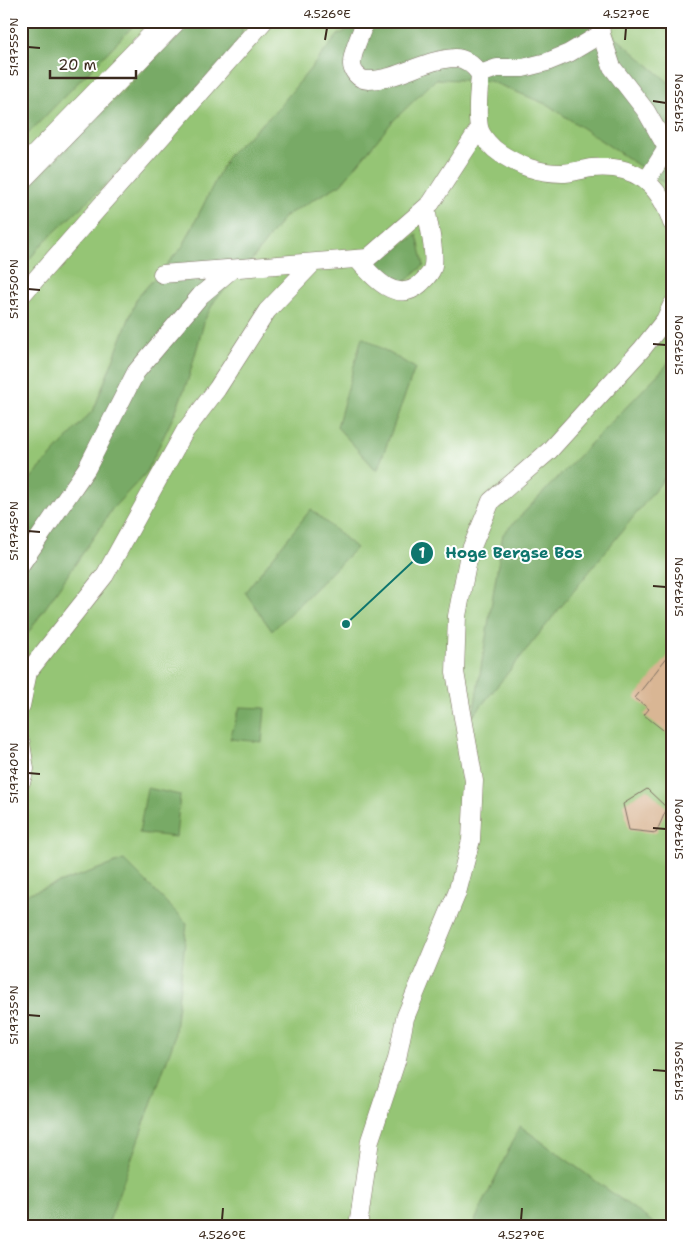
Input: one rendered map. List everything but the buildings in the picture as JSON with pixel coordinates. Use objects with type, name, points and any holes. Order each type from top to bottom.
[{"type":"street","points":[[21,175],[171,21]]},
{"type":"lane","points":[[21,296],[264,21]]},
{"type":"lane","points":[[162,274],[368,258],[431,203],[480,129],[480,74],[471,63],[456,58],[435,62],[387,77],[366,80],[358,76],[352,64],[355,48],[365,21]]},
{"type":"lane","points":[[480,74],[497,68],[523,68],[547,62],[569,53],[600,28],[612,67],[646,110],[669,147],[647,180]]},
{"type":"lane","points":[[480,129],[496,151],[529,169],[563,173],[593,168],[618,169],[633,173],[647,180],[655,188],[667,207],[672,223]]},
{"type":"lane","points":[[356,259],[372,276],[387,287],[401,292],[415,288],[432,269],[433,251],[426,208]]},
{"type":"lane","points":[[21,706],[28,672],[105,575],[185,431],[217,389],[267,311],[313,263]]},
{"type":"lane","points":[[21,564],[87,468],[136,372],[201,295],[231,270]]},
{"type":"lane","points":[[358,1227],[370,1140],[398,1059],[405,1018],[457,893],[471,840],[474,781],[455,672],[457,616],[469,554],[492,501],[548,451],[642,349],[665,320],[672,305]]},
{"type":"lane","points":[[21,743],[25,769],[21,782]]},
{"type":"green space","points":[[21,21],[672,21],[672,1227],[21,1227]]},
{"type":"green space","points":[[36,21],[138,21],[21,141],[21,36]]},
{"type":"green space","points":[[192,21],[243,21],[242,34],[227,55],[109,181],[44,242],[21,269],[21,195]]},
{"type":"green space","points":[[365,21],[604,21],[613,35],[672,85],[672,188],[548,105],[490,81],[436,79],[393,121],[341,184],[285,216],[249,264],[215,300],[205,319],[188,380],[174,415],[146,473],[112,509],[21,646],[21,489],[94,409],[137,298],[183,246],[228,155],[275,112],[338,35]]},
{"type":"green space","points":[[417,235],[424,265],[400,286],[372,265]]},
{"type":"green space","points":[[362,337],[415,368],[377,471],[337,427]]},
{"type":"green space","points":[[672,356],[672,469],[473,716],[503,534],[666,366]]},
{"type":"green space","points":[[311,509],[356,548],[272,631],[245,592]]},
{"type":"green space","points":[[240,707],[265,708],[262,742],[230,739]]},
{"type":"green space","points":[[147,788],[180,795],[176,837],[139,833]]},
{"type":"green space","points":[[124,860],[187,923],[174,1040],[107,1227],[21,1227],[21,896]]},
{"type":"green space","points":[[520,1126],[659,1227],[472,1227]]},
{"type":"place","name":"Hoge Bergse Bos","points":[[346,624]]}]
